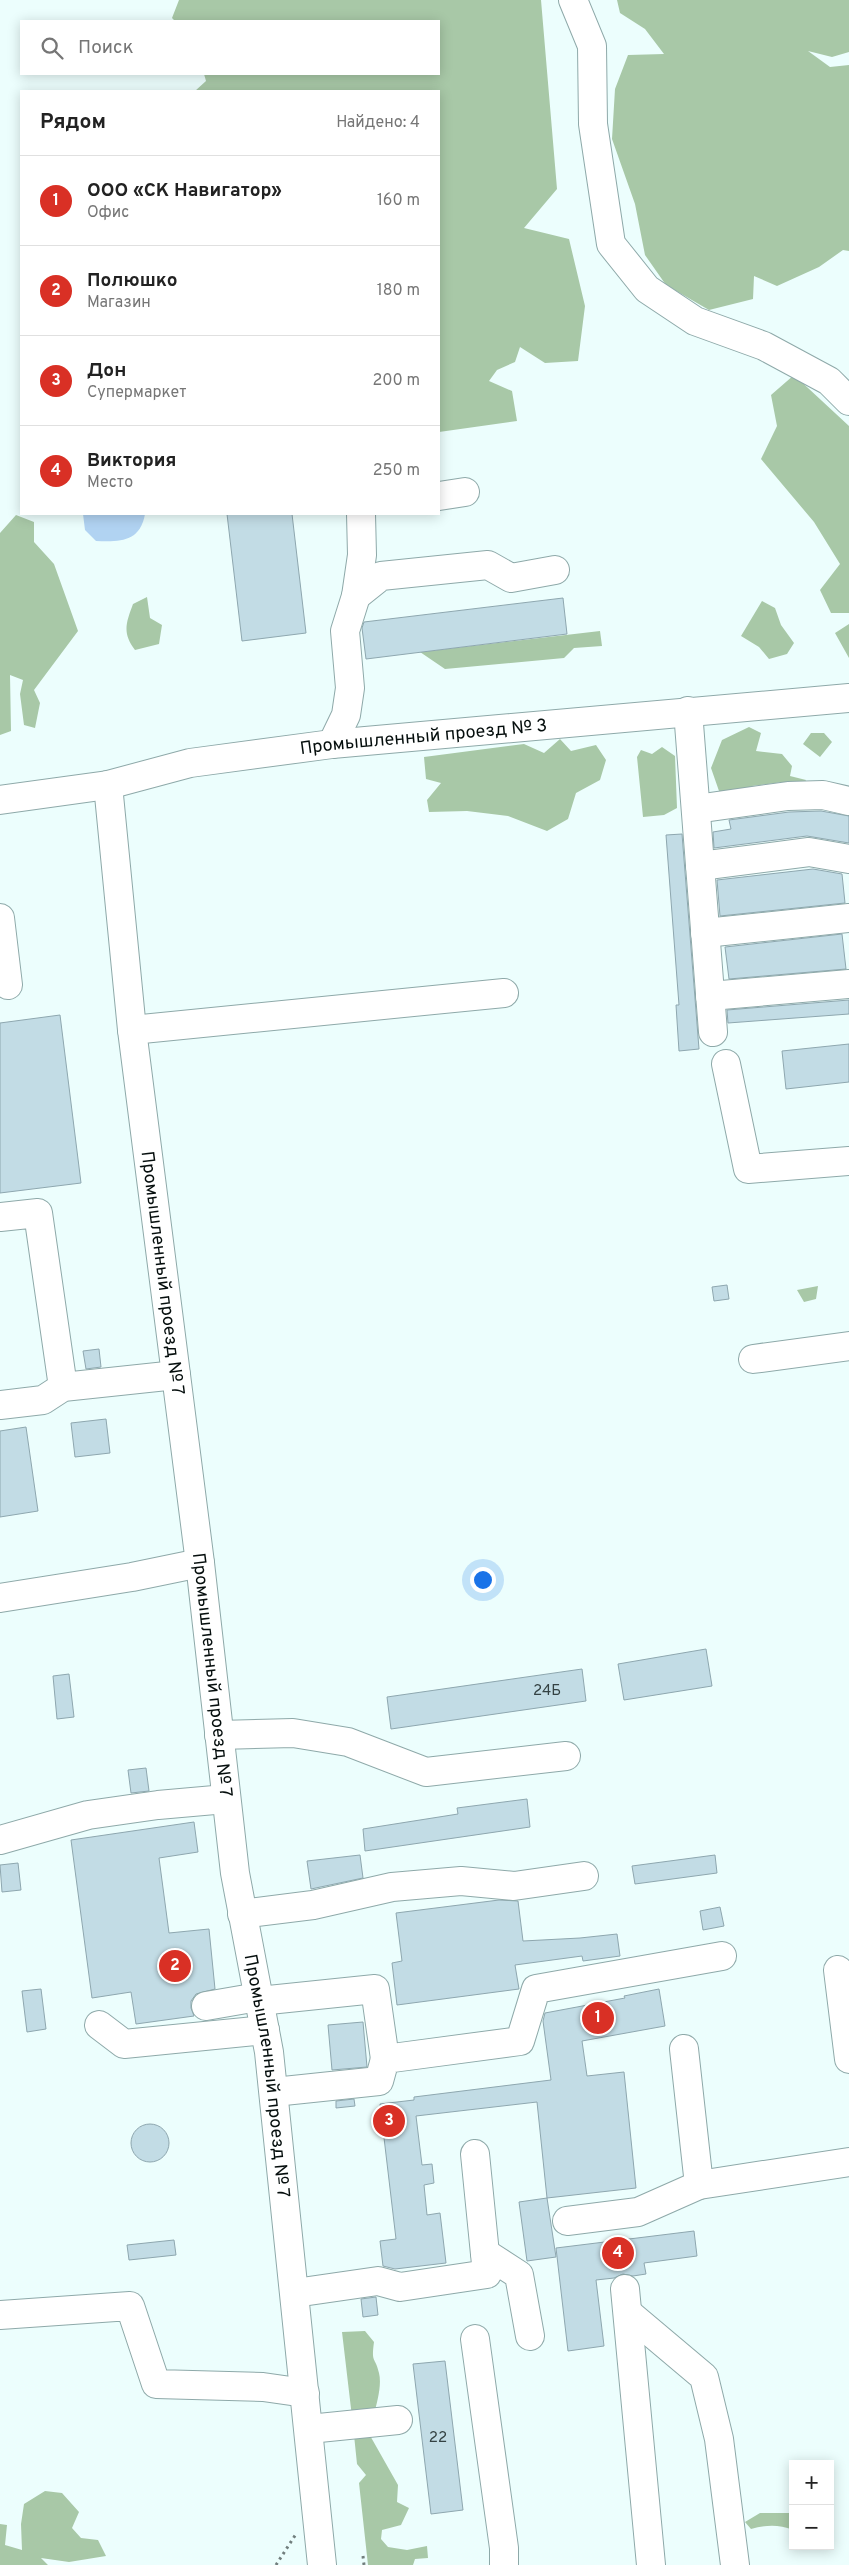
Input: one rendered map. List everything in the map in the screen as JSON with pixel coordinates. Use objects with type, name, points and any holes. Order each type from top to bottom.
[{"type":"street","points":[[573,0],[592,46],[593,124],[612,244],[647,289],[695,321],[764,346],[829,381],[849,401]]},
{"type":"street","points":[[332,744],[346,715],[350,688],[345,631],[356,596],[362,555],[361,515]]},
{"type":"street","points":[[356,596],[381,576],[488,565],[511,578],[555,570]]},
{"type":"street","name":"Промышленный проезд № 3","points":[[0,800],[108,785],[190,763],[332,744],[849,698]]},
{"type":"street","points":[[688,711],[713,1032]]},
{"type":"street","name":"Промышленный проезд № 7","points":[[108,785],[132,1030],[200,1563],[234,1873],[265,2030],[274,2092],[322,2565]]},
{"type":"street","points":[[696,808],[788,796],[823,795],[849,801]]},
{"type":"street","points":[[700,866],[809,852],[849,859]]},
{"type":"street","points":[[705,933],[849,918]]},
{"type":"street","points":[[1,935],[8,985]]},
{"type":"street","points":[[710,996],[849,984]]},
{"type":"street","points":[[132,1030],[504,993]]},
{"type":"street","points":[[726,1064],[748,1169],[849,1161]]},
{"type":"street","points":[[0,1217],[38,1213],[64,1387]]},
{"type":"street","points":[[754,1360],[849,1346]]},
{"type":"street","points":[[0,1405],[43,1400],[64,1387],[176,1375]]},
{"type":"street","points":[[0,1598],[132,1577],[200,1563]]},
{"type":"street","points":[[219,1735],[293,1733],[348,1742],[426,1772],[566,1756]]},
{"type":"street","points":[[0,1840],[88,1815],[158,1804],[226,1799]]},
{"type":"street","points":[[242,1914],[313,1904],[392,1886],[461,1881],[514,1886],[584,1876]]},
{"type":"street","points":[[385,2059],[520,2041],[536,1989],[722,1956]]},
{"type":"street","points":[[838,1970],[849,2059]]},
{"type":"street","points":[[206,2006],[259,1999],[375,1989],[385,2059],[379,2081],[274,2092]]},
{"type":"street","points":[[99,2025],[124,2044],[265,2030]]},
{"type":"street","points":[[684,2049],[699,2185]]},
{"type":"street","points":[[295,2294],[378,2281],[400,2287],[487,2274],[475,2154]]},
{"type":"street","points":[[568,2221],[638,2212],[699,2185],[849,2162]]},
{"type":"street","points":[[485,2253],[519,2275],[530,2336]]},
{"type":"street","points":[[651,2565],[626,2301],[704,2377],[719,2439],[735,2565]]},
{"type":"street","points":[[0,2315],[130,2306],[156,2384],[263,2387],[305,2393]]},
{"type":"street","points":[[476,2339],[504,2548],[504,2565]]},
{"type":"street","points":[[309,2430],[398,2420]]},
{"type":"path","points":[[276,2565],[300,2527]]},
{"type":"path","points":[[363,2556],[364,2565]]},
{"type":"green space","points":[[179,0],[541,0],[557,189],[524,228],[569,239],[585,306],[578,361],[545,363],[520,347],[515,362],[497,370],[489,381],[512,391],[517,421],[440,432],[440,90],[196,90],[206,81],[204,75],[440,75],[440,20],[174,20],[172,18]]},
{"type":"green space","points":[[617,0],[849,0],[849,52],[832,57],[808,51],[830,67],[849,65],[849,251],[843,250],[819,267],[777,286],[754,276],[753,299],[709,310],[666,285],[645,255],[635,204],[612,139],[615,89],[628,55],[664,54],[645,29],[620,13]]},
{"type":"green space","points":[[794,375],[849,426],[849,613],[831,613],[820,590],[840,564],[814,522],[761,459],[777,426],[771,395]]},
{"type":"green space","points":[[16,515],[34,522],[34,542],[54,564],[78,631],[34,690],[40,703],[35,728],[24,725],[20,694],[23,680],[10,675],[11,731],[0,735],[0,533]]},
{"type":"green space","points":[[147,597],[150,618],[162,625],[159,644],[135,650],[128,638],[127,622],[133,604]]},
{"type":"green space","points":[[762,601],[775,608],[781,625],[794,643],[787,654],[769,659],[759,647],[741,636]]},
{"type":"green space","points":[[849,624],[849,658],[835,633]]},
{"type":"green space","points":[[600,631],[602,646],[574,648],[564,658],[445,669],[420,652]]},
{"type":"green space","points":[[749,727],[761,733],[756,751],[782,754],[792,766],[790,776],[806,780],[801,790],[783,782],[752,786],[738,794],[719,791],[711,768],[722,740]]},
{"type":"green space","points":[[811,733],[824,733],[832,742],[820,757],[803,744]]},
{"type":"green space","points":[[560,739],[571,751],[596,745],[606,760],[600,780],[576,793],[568,819],[547,831],[508,816],[467,811],[429,812],[427,800],[441,783],[426,779],[424,757],[524,744],[544,753]]},
{"type":"green space","points":[[662,747],[675,756],[677,808],[664,815],[643,817],[637,757],[641,750],[652,754]]},
{"type":"green space","points":[[818,1286],[816,1299],[804,1302],[797,1290]]},
{"type":"green space","points":[[365,2331],[374,2342],[373,2357],[380,2378],[379,2394],[374,2414],[352,2417],[342,2332]]},
{"type":"green space","points":[[368,2432],[398,2485],[397,2502],[409,2508],[401,2525],[382,2530],[381,2539],[388,2547],[407,2550],[427,2546],[428,2558],[415,2559],[413,2565],[368,2565],[359,2483],[366,2475],[357,2464],[354,2435]]},
{"type":"green space","points":[[45,2491],[62,2493],[79,2512],[72,2528],[81,2538],[98,2540],[106,2556],[69,2562],[41,2558],[48,2565],[0,2565],[0,2524],[7,2525],[5,2545],[22,2550],[21,2524],[24,2504]]},
{"type":"green space","points":[[760,2513],[789,2513],[789,2529],[772,2526],[751,2529],[745,2522]]},
{"type":"water","points":[[83,515],[145,515],[139,530],[134,535],[121,540],[96,541],[85,530]]},
{"type":"building","points":[[227,515],[292,515],[306,633],[242,641]]},
{"type":"building","points":[[563,598],[567,634],[366,659],[362,628],[364,622]]},
{"type":"building","points":[[821,811],[849,816],[849,843],[807,836],[714,848],[713,832],[731,829],[729,820],[789,812]]},
{"type":"building","points":[[682,834],[699,1049],[679,1051],[676,1005],[679,1005],[666,835]]},
{"type":"building","points":[[813,869],[842,874],[845,903],[720,916],[717,880]]},
{"type":"building","points":[[842,934],[846,969],[729,979],[725,947]]},
{"type":"building","points":[[849,1000],[849,1014],[728,1023],[727,1010]]},
{"type":"building","points":[[60,1015],[81,1183],[0,1193],[0,1023]]},
{"type":"building","points":[[849,1044],[849,1082],[786,1089],[782,1051]]},
{"type":"building","points":[[727,1285],[729,1299],[714,1301],[712,1287]]},
{"type":"building","points":[[99,1349],[101,1367],[86,1369],[83,1351]]},
{"type":"building","points":[[106,1419],[110,1453],[75,1457],[71,1423]]},
{"type":"building","points":[[26,1427],[38,1511],[0,1517],[0,1431]]},
{"type":"building","points":[[706,1649],[712,1686],[624,1700],[618,1664]]},
{"type":"building","points":[[582,1669],[586,1701],[391,1729],[387,1697]]},
{"type":"building","points":[[69,1674],[74,1717],[57,1719],[53,1676]]},
{"type":"building","points":[[146,1768],[149,1791],[131,1793],[128,1770]]},
{"type":"building","points":[[527,1799],[530,1827],[365,1851],[363,1829],[458,1814],[457,1808]]},
{"type":"building","points":[[194,1822],[198,1852],[159,1858],[169,1933],[209,1929],[215,1989],[196,1994],[191,2001],[194,2016],[136,2024],[131,1992],[92,1998],[71,1840]]},
{"type":"building","points":[[360,1855],[363,1878],[311,1889],[307,1861]]},
{"type":"building","points":[[715,1855],[717,1873],[635,1884],[632,1866]]},
{"type":"building","points":[[18,1863],[21,1890],[2,1892],[0,1865]]},
{"type":"building","points":[[499,1900],[518,1901],[523,1941],[617,1934],[620,1956],[583,1961],[582,1956],[515,1965],[519,1989],[397,2005],[392,1963],[402,1961],[396,1913]]},
{"type":"building","points":[[720,1907],[724,1926],[703,1930],[700,1911]]},
{"type":"building","points":[[41,1989],[46,2029],[27,2032],[22,1991]]},
{"type":"building","points":[[659,1989],[665,2026],[582,2041],[587,2076],[624,2072],[636,2188],[547,2198],[537,2102],[416,2116],[422,2165],[432,2164],[434,2183],[424,2185],[427,2215],[440,2213],[446,2263],[395,2269],[383,2266],[380,2241],[396,2239],[380,2104],[414,2100],[414,2097],[551,2080],[543,2021],[545,2013],[625,1998],[624,1996]]},
{"type":"building","points":[[363,2022],[367,2067],[332,2070],[328,2025]]},
{"type":"building","points":[[354,2099],[355,2106],[336,2108],[336,2101]]},
{"type":"building","points":[[150,2124],[163,2130],[169,2143],[163,2156],[150,2162],[137,2156],[131,2143],[137,2130]]},
{"type":"building","points":[[547,2198],[556,2257],[527,2261],[519,2202]]},
{"type":"building","points":[[694,2231],[697,2256],[644,2263],[646,2274],[633,2276],[623,2274],[614,2278],[596,2280],[604,2346],[568,2351],[556,2248]]},
{"type":"building","points":[[174,2240],[176,2255],[129,2260],[127,2245]]},
{"type":"building","points":[[376,2297],[378,2315],[363,2317],[361,2299]]},
{"type":"building","points":[[445,2361],[463,2510],[431,2514],[413,2364]]},
{"type":"place","name":"Полюшко","points":[[175,1966]]},
{"type":"place","name":"ООО «СК Навигатор»","points":[[598,2018]]},
{"type":"place","name":"Дон","points":[[389,2121]]},
{"type":"place","name":"Виктория","points":[[618,2253]]}]
